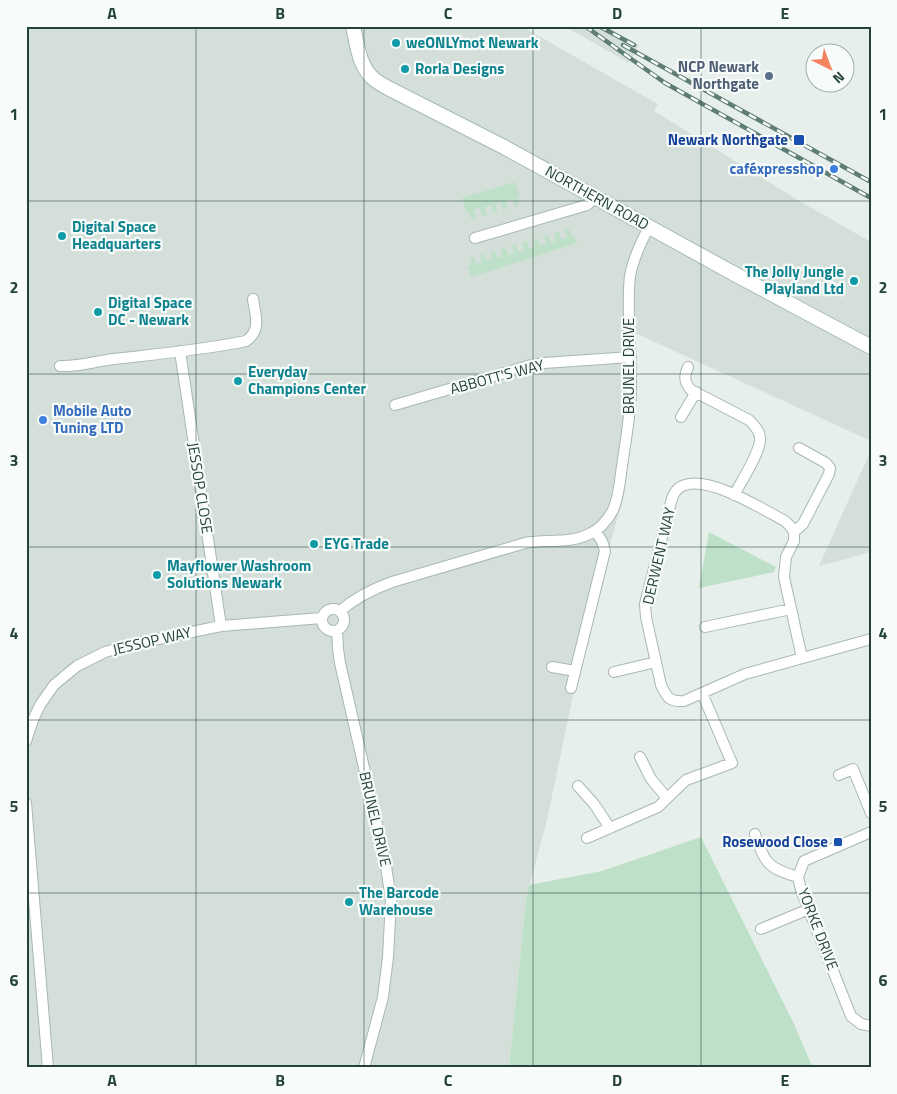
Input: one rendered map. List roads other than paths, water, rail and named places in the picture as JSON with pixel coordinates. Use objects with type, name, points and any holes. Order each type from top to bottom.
[{"type":"street","name":"NORTHERN ROAD","points":[[352,26],[360,56],[365,67],[375,80],[504,147],[871,347]]},
{"type":"street","points":[[475,238],[587,205],[596,197]]},
{"type":"street","name":"BRUNEL DRIVE","points":[[595,531],[609,516],[615,504],[628,427],[632,382],[630,278],[642,239],[649,227]]},
{"type":"street","points":[[60,366],[67,367],[104,360],[246,341],[251,338],[256,329],[253,298]]},
{"type":"street","name":"JESSOP CLOSE","points":[[180,351],[221,626]]},
{"type":"street","name":"ABBOTT'S WAY","points":[[395,405],[528,366],[631,357]]},
{"type":"street","points":[[688,367],[685,374],[688,387],[749,420],[754,424],[759,433],[760,444],[734,495]]},
{"type":"street","points":[[681,418],[696,392]]},
{"type":"street","points":[[799,448],[826,463],[830,468],[829,474],[803,524],[794,532],[794,541],[786,557],[784,577],[802,658]]},
{"type":"street","name":"DERWENT WAY","points":[[702,693],[684,701],[676,702],[666,695],[661,685],[646,617],[646,604],[673,496],[684,485],[695,483],[714,487],[785,521],[794,532]]},
{"type":"street","points":[[340,610],[344,617],[344,622],[340,629],[329,630],[324,627],[322,623],[323,614],[329,609],[340,610],[356,598],[392,582],[526,543],[575,538],[595,531],[602,541],[605,551],[571,688]]},
{"type":"street","points":[[705,627],[791,609]]},
{"type":"street","name":"JESSOP WAY","points":[[26,741],[33,720],[47,693],[77,666],[105,652],[221,626],[322,618]]},
{"type":"street","name":"BRUNEL DRIVE","points":[[337,630],[340,663],[385,859],[391,901],[388,957],[383,997],[364,1068]]},
{"type":"street","points":[[587,838],[658,806],[686,780],[732,763],[702,693],[745,674],[871,639]]},
{"type":"street","points":[[614,672],[656,662]]},
{"type":"street","points":[[552,667],[575,671]]},
{"type":"street","points":[[640,757],[651,779],[667,798]]},
{"type":"street","points":[[839,775],[853,770],[871,813]]},
{"type":"street","points":[[578,786],[594,804],[610,828]]},
{"type":"street","points":[[26,803],[48,1068]]},
{"type":"street","name":"YORKE DRIVE","points":[[871,832],[804,861],[798,877],[801,890],[851,1016],[861,1024],[871,1026]]},
{"type":"street","points":[[755,834],[769,865],[781,872],[798,877]]},
{"type":"street","points":[[761,929],[809,909]]},
{"type":"railway","points":[[585,26],[665,83],[871,198]]},
{"type":"railway","points":[[599,26],[634,45]]},
{"type":"railway","points":[[623,45],[871,182]]},
{"type":"place","name":"weONLYmot Newark","points":[[396,43]]},
{"type":"place","name":"Rorla Designs","points":[[405,69]]},
{"type":"place","name":"NCP Newark Northgate","points":[[769,76]]},
{"type":"place","name":"Newark Northgate","points":[[799,140]]},
{"type":"place","name":"caféxpresshop","points":[[834,169]]},
{"type":"place","name":"Digital Space Headquarters","points":[[62,236]]},
{"type":"place","name":"The Jolly Jungle Playland Ltd","points":[[854,281]]},
{"type":"place","name":"Digital Space DC - Newark","points":[[98,312]]},
{"type":"place","name":"Everyday Champions Center","points":[[238,381]]},
{"type":"place","name":"Mobile Auto Tuning LTD","points":[[43,420]]},
{"type":"place","name":"EYG Trade","points":[[314,544]]},
{"type":"place","name":"Mayflower Washroom Solutions Newark","points":[[157,575]]},
{"type":"place","name":"Rosewood Close","points":[[838,842]]},
{"type":"place","name":"The Barcode Warehouse","points":[[349,902]]}]
